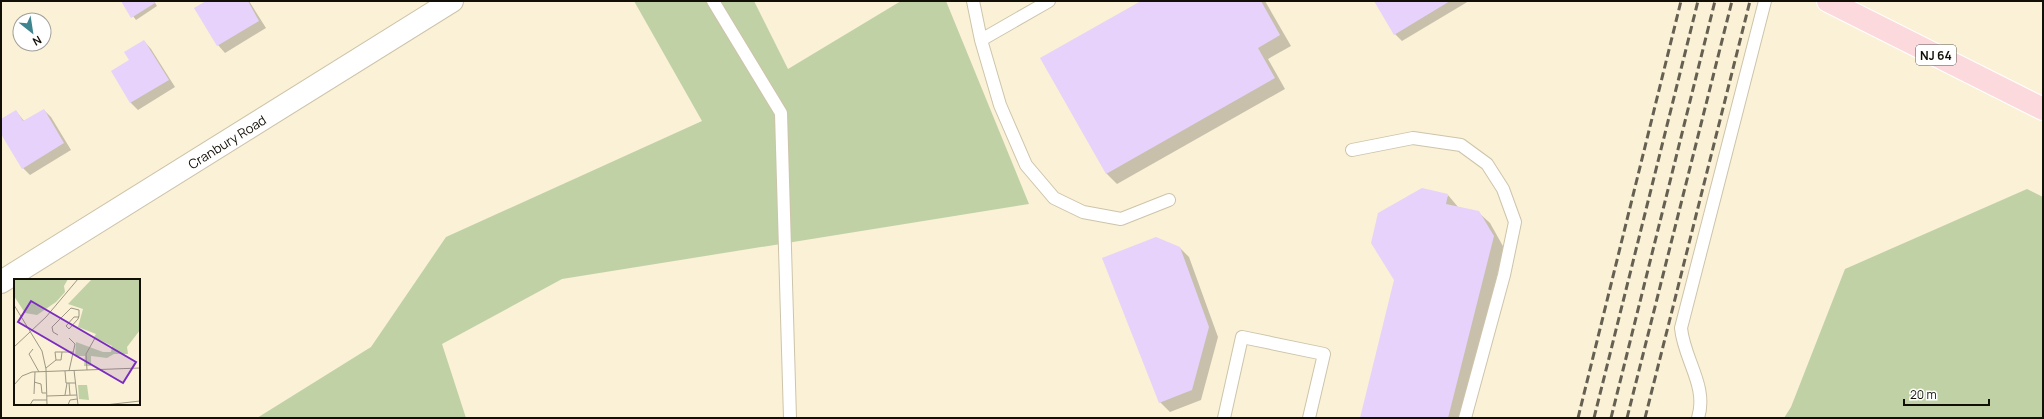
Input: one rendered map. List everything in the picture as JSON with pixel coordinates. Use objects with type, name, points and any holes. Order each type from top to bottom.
[{"type":"main road","name":"NJ 64","points":[[1828,1],[2043,109]]},
{"type":"street","name":"Cranbury Road","points":[[1,282],[452,1]]},
{"type":"lane","points":[[713,1],[781,113],[790,418]]},
{"type":"lane","points":[[973,1],[981,40],[1000,105],[1026,165],[1054,198],[1083,212],[1121,219],[1169,200]]},
{"type":"lane","points":[[981,40],[1049,1]]},
{"type":"lane","points":[[1698,418],[1700,392],[1698,381],[1683,343],[1681,328],[1765,1]]},
{"type":"lane","points":[[1352,150],[1413,138],[1461,145],[1487,164],[1503,189],[1515,222],[1504,274],[1465,418]]},
{"type":"lane","points":[[1224,418],[1242,337],[1324,354],[1309,418]]},
{"type":"green space","points":[[634,1],[754,1],[788,69],[901,1],[946,1],[1029,204],[562,279],[442,344],[466,418],[257,418],[371,347],[446,237],[702,121]]},
{"type":"green space","points":[[2027,189],[2043,197],[2043,418],[1784,418],[1791,407],[1845,269]]},
{"type":"building","points":[[121,1],[154,1],[155,3],[131,18]]},
{"type":"building","points":[[206,1],[248,1],[259,21],[217,46],[194,8]]},
{"type":"building","points":[[1141,1],[1261,1],[1280,35],[1258,48],[1275,78],[1106,174],[1040,58]]},
{"type":"building","points":[[1374,1],[1450,1],[1394,35]]},
{"type":"building","points":[[144,40],[169,80],[130,103],[111,71],[129,60],[124,52]]},
{"type":"building","points":[[44,109],[64,143],[22,169],[1,134],[1,119],[16,110],[23,121]]},
{"type":"building","points":[[1422,188],[1448,194],[1446,204],[1479,211],[1494,236],[1448,418],[1360,418],[1394,280],[1371,243],[1378,213]]},
{"type":"building","points":[[1156,237],[1180,247],[1209,327],[1192,390],[1159,403],[1102,258]]},
{"type":"railway","points":[[1578,418],[1681,1]]},
{"type":"railway","points":[[1594,418],[1698,1]]},
{"type":"railway","points":[[1611,418],[1715,1]]},
{"type":"railway","points":[[1627,418],[1732,1]]},
{"type":"railway","points":[[1645,418],[1750,1]]}]
